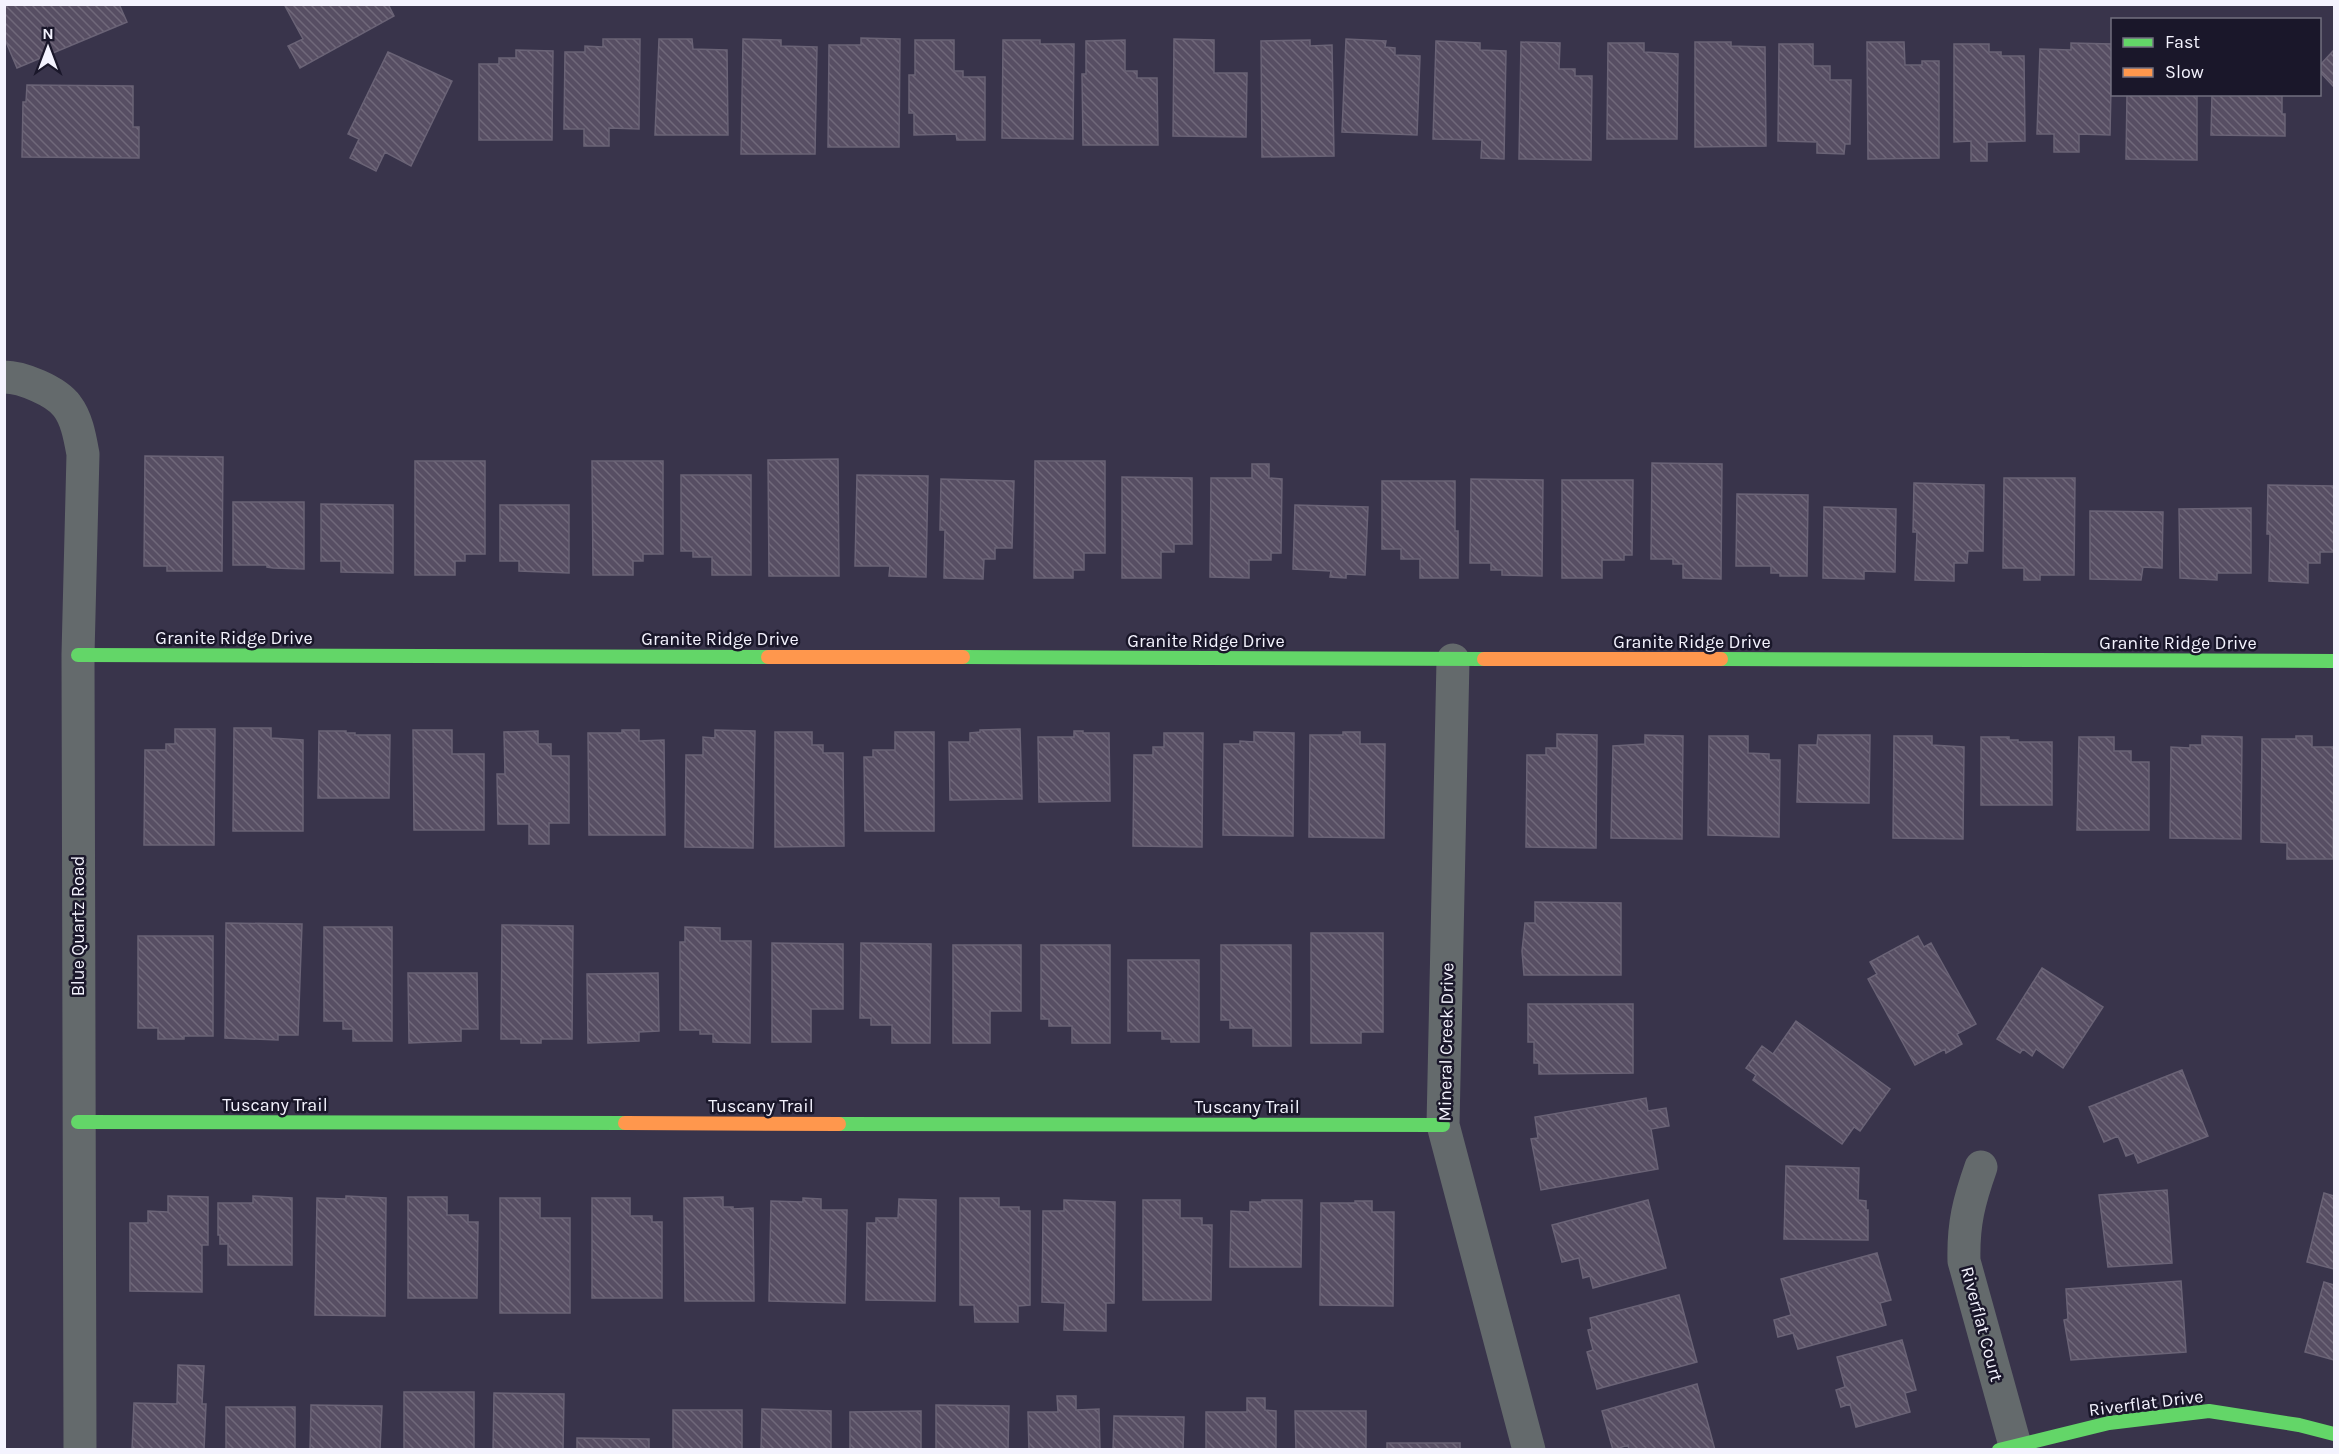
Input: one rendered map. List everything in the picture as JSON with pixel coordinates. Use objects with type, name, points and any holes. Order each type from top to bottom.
[{"type":"street","name":"Blue Quartz Road","points":[[4,377],[15,377],[42,388],[66,405],[78,430],[83,454],[78,655],[80,1449]]},
{"type":"street","name":"Granite Ridge Drive","points":[[78,655],[2334,661]]},
{"type":"street","name":"Mineral Creek Drive","points":[[1453,660],[1443,1125],[1529,1449]]},
{"type":"street","name":"Tuscany Trail","points":[[78,1122],[1443,1125]]},
{"type":"street","name":"Riverflat Court","points":[[1981,1167],[1967,1207],[1964,1261],[2007,1447]]},
{"type":"street","name":"Riverflat Drive","points":[[2007,1447],[2109,1423],[2209,1411],[2300,1425],[2334,1434]]},
{"type":"building","points":[[4,4],[119,4],[127,22],[17,68],[4,37]]},
{"type":"building","points":[[284,4],[388,4],[394,16],[300,68],[288,46],[303,39]]},
{"type":"building","points":[[861,38],[900,39],[899,147],[828,147],[829,45],[861,45]]},
{"type":"building","points":[[603,39],[640,39],[639,129],[609,128],[609,146],[584,146],[584,129],[564,129],[565,52],[585,52],[585,46],[603,47]]},
{"type":"building","points":[[659,39],[692,39],[693,49],[727,50],[728,135],[655,135]]},
{"type":"building","points":[[743,39],[781,40],[781,46],[817,47],[815,154],[741,154]]},
{"type":"building","points":[[1174,39],[1214,40],[1214,73],[1247,73],[1246,137],[1173,136]]},
{"type":"building","points":[[1346,39],[1386,41],[1385,47],[1395,48],[1395,55],[1420,56],[1417,135],[1342,132]]},
{"type":"building","points":[[915,40],[954,40],[954,71],[963,71],[963,77],[985,77],[985,140],[957,140],[956,134],[914,135],[914,113],[909,113],[909,75],[915,75]]},
{"type":"building","points":[[1003,40],[1040,40],[1040,44],[1074,44],[1073,139],[1002,138]]},
{"type":"building","points":[[1125,40],[1125,71],[1137,71],[1137,78],[1157,78],[1158,145],[1083,145],[1082,74],[1086,74],[1086,41]]},
{"type":"building","points":[[1310,40],[1310,46],[1332,45],[1334,156],[1262,157],[1261,41]]},
{"type":"building","points":[[1436,41],[1480,43],[1480,50],[1506,51],[1504,159],[1481,158],[1482,140],[1433,139]]},
{"type":"building","points":[[1521,42],[1560,43],[1559,69],[1575,69],[1575,76],[1592,76],[1591,160],[1519,159]]},
{"type":"building","points":[[1695,42],[1731,42],[1731,46],[1765,47],[1766,146],[1695,147]]},
{"type":"building","points":[[1867,42],[1904,42],[1905,65],[1922,65],[1922,61],[1939,61],[1939,158],[1868,159]]},
{"type":"building","points":[[1608,43],[1644,43],[1644,52],[1678,54],[1677,139],[1607,139]]},
{"type":"building","points":[[2071,43],[2111,44],[2110,135],[2079,134],[2079,152],[2054,152],[2054,134],[2037,134],[2040,49],[2071,50]]},
{"type":"building","points":[[1779,44],[1813,44],[1813,66],[1830,66],[1830,80],[1851,80],[1850,144],[1845,144],[1844,154],[1817,153],[1817,142],[1778,141]]},
{"type":"building","points":[[1954,44],[1989,44],[1989,52],[2001,52],[2001,56],[2024,56],[2025,141],[1987,142],[1987,161],[1971,161],[1971,141],[1954,142]]},
{"type":"building","points":[[516,50],[553,51],[552,140],[479,140],[479,64],[499,64],[499,58],[516,58]]},
{"type":"building","points":[[2334,50],[2334,87],[2321,73],[2321,64]]},
{"type":"building","points":[[388,52],[452,81],[411,166],[385,152],[376,171],[350,158],[359,139],[348,134]]},
{"type":"building","points":[[27,85],[133,86],[133,127],[139,127],[139,158],[22,157],[23,102],[26,102]]},
{"type":"building","points":[[2127,96],[2197,96],[2197,160],[2126,159]]},
{"type":"building","points":[[2212,96],[2282,96],[2285,136],[2211,135]]},
{"type":"building","points":[[145,456],[223,457],[222,571],[167,571],[167,566],[144,566]]},
{"type":"building","points":[[838,459],[839,576],[769,576],[768,460]]},
{"type":"building","points":[[415,461],[485,461],[485,554],[465,554],[465,561],[455,561],[455,575],[415,575]]},
{"type":"building","points":[[592,461],[663,461],[663,554],[643,554],[643,561],[633,561],[633,575],[593,575]]},
{"type":"building","points":[[1035,461],[1105,461],[1105,553],[1084,553],[1084,570],[1073,570],[1073,578],[1034,578]]},
{"type":"building","points":[[1652,463],[1722,464],[1721,579],[1683,578],[1683,564],[1673,564],[1673,559],[1651,559]]},
{"type":"building","points":[[1252,464],[1269,464],[1269,478],[1282,479],[1281,553],[1271,553],[1271,560],[1249,560],[1249,578],[1210,577],[1211,478],[1252,478]]},
{"type":"building","points":[[681,475],[751,475],[751,575],[712,575],[712,557],[693,557],[693,551],[681,551]]},
{"type":"building","points":[[857,475],[928,476],[926,577],[889,576],[890,566],[855,566]]},
{"type":"building","points":[[1122,477],[1192,478],[1192,544],[1174,544],[1174,552],[1161,552],[1161,578],[1122,578]]},
{"type":"building","points":[[2004,478],[2075,478],[2074,575],[2040,575],[2040,580],[2024,580],[2024,568],[2003,568]]},
{"type":"building","points":[[941,479],[1014,481],[1012,548],[995,548],[995,559],[984,559],[983,579],[944,578],[945,530],[940,530]]},
{"type":"building","points":[[1471,479],[1543,480],[1542,576],[1502,575],[1502,570],[1491,570],[1491,563],[1470,563]]},
{"type":"building","points":[[1562,480],[1633,480],[1632,555],[1624,555],[1624,560],[1602,560],[1602,578],[1562,578]]},
{"type":"building","points":[[1382,481],[1455,481],[1458,578],[1420,578],[1420,559],[1401,559],[1401,549],[1382,549]]},
{"type":"building","points":[[1914,483],[1984,485],[1983,551],[1968,551],[1967,563],[1954,563],[1954,581],[1915,580],[1917,532],[1913,532]]},
{"type":"building","points":[[2268,485],[2334,486],[2334,552],[2320,552],[2320,563],[2308,563],[2308,583],[2269,581]]},
{"type":"building","points":[[1737,494],[1808,495],[1807,576],[1780,576],[1780,573],[1771,573],[1771,566],[1736,566]]},
{"type":"building","points":[[233,502],[304,502],[304,569],[273,568],[267,565],[233,565]]},
{"type":"building","points":[[321,504],[393,505],[393,573],[341,572],[341,561],[321,561]]},
{"type":"building","points":[[500,505],[569,505],[569,573],[519,571],[519,561],[500,561]]},
{"type":"building","points":[[1295,505],[1368,507],[1365,575],[1346,574],[1346,578],[1330,577],[1331,571],[1293,569]]},
{"type":"building","points":[[1824,507],[1896,509],[1895,572],[1864,571],[1864,579],[1823,578]]},
{"type":"building","points":[[2251,508],[2251,573],[2217,573],[2217,580],[2180,578],[2179,509]]},
{"type":"building","points":[[2090,511],[2163,512],[2162,568],[2143,567],[2141,580],[2090,579]]},
{"type":"building","points":[[234,728],[271,728],[271,738],[303,740],[303,831],[233,831]]},
{"type":"building","points":[[175,729],[215,729],[214,845],[144,845],[145,750],[166,750],[166,744],[175,744]]},
{"type":"building","points":[[1020,729],[1022,799],[950,800],[949,742],[970,742],[970,733],[980,732],[980,730]]},
{"type":"building","points":[[413,730],[452,730],[452,754],[484,754],[484,830],[414,830]]},
{"type":"building","points":[[622,730],[639,730],[639,741],[664,740],[665,835],[589,835],[588,733],[622,733]]},
{"type":"building","points":[[715,730],[755,731],[753,848],[685,847],[686,755],[703,755],[703,737],[715,738]]},
{"type":"building","points":[[319,731],[346,731],[346,733],[355,733],[355,735],[390,735],[389,798],[318,798]]},
{"type":"building","points":[[538,731],[538,744],[551,744],[551,756],[569,756],[569,823],[549,823],[549,844],[529,844],[529,824],[498,824],[497,774],[505,774],[504,732]]},
{"type":"building","points":[[1074,731],[1109,733],[1110,801],[1039,802],[1038,737],[1074,737]]},
{"type":"building","points":[[775,732],[812,732],[812,745],[823,745],[823,753],[843,753],[844,846],[775,847]]},
{"type":"building","points":[[895,732],[934,732],[934,831],[865,831],[864,757],[873,757],[873,750],[895,750]]},
{"type":"building","points":[[1254,732],[1294,733],[1293,836],[1223,835],[1224,744],[1240,744],[1240,741],[1254,742]]},
{"type":"building","points":[[1343,732],[1360,732],[1360,744],[1385,744],[1384,838],[1309,837],[1310,735],[1343,735]]},
{"type":"building","points":[[1164,733],[1203,733],[1202,847],[1133,846],[1134,755],[1153,755],[1153,747],[1164,747]]},
{"type":"building","points":[[1557,734],[1597,735],[1596,848],[1526,847],[1527,755],[1546,755],[1546,748],[1557,748]]},
{"type":"building","points":[[1645,735],[1683,736],[1682,839],[1611,838],[1613,746],[1645,744]]},
{"type":"building","points":[[1818,735],[1870,735],[1869,803],[1797,802],[1799,745],[1817,745]]},
{"type":"building","points":[[1709,736],[1748,736],[1748,753],[1769,754],[1769,760],[1780,760],[1779,837],[1708,835]]},
{"type":"building","points":[[1894,736],[1932,736],[1932,745],[1964,747],[1963,839],[1893,838]]},
{"type":"building","points":[[2202,736],[2242,737],[2241,839],[2170,838],[2171,747],[2190,748],[2190,745],[2202,745]]},
{"type":"building","points":[[2296,736],[2312,736],[2312,747],[2334,747],[2333,859],[2287,859],[2287,843],[2261,842],[2262,739],[2296,739]]},
{"type":"building","points":[[1981,737],[2009,737],[2009,740],[2018,740],[2018,742],[2052,742],[2052,805],[1981,805]]},
{"type":"building","points":[[2079,737],[2114,737],[2114,751],[2131,751],[2131,762],[2149,762],[2149,830],[2077,830]]},
{"type":"building","points":[[1535,902],[1621,903],[1621,975],[1524,975],[1522,951],[1525,923],[1535,923]]},
{"type":"building","points":[[226,923],[302,924],[298,1035],[278,1035],[278,1040],[225,1038]]},
{"type":"building","points":[[502,925],[573,926],[572,1039],[541,1039],[541,1043],[521,1043],[521,1039],[501,1039]]},
{"type":"building","points":[[324,927],[392,927],[392,1041],[353,1041],[353,1029],[343,1029],[343,1021],[324,1021]]},
{"type":"building","points":[[685,927],[720,928],[720,941],[751,941],[750,1043],[713,1042],[713,1034],[700,1034],[700,1030],[680,1030],[680,942],[685,942]]},
{"type":"building","points":[[1311,933],[1383,933],[1383,1032],[1361,1032],[1361,1043],[1311,1043]]},
{"type":"building","points":[[138,936],[213,936],[213,1036],[158,1039],[158,1028],[138,1028]]},
{"type":"building","points":[[1918,936],[1924,947],[1931,943],[1976,1024],[1957,1034],[1962,1044],[1946,1053],[1945,1049],[1915,1065],[1868,979],[1877,974],[1870,962]]},
{"type":"building","points":[[772,943],[843,944],[843,1009],[811,1009],[811,1042],[772,1042]]},
{"type":"building","points":[[861,943],[931,944],[930,1043],[892,1043],[892,1025],[871,1025],[871,1018],[860,1018]]},
{"type":"building","points":[[953,945],[1021,945],[1021,1011],[990,1011],[990,1043],[953,1043]]},
{"type":"building","points":[[1041,945],[1110,945],[1110,1043],[1072,1043],[1072,1026],[1049,1026],[1049,1019],[1041,1019]]},
{"type":"building","points":[[1221,945],[1291,945],[1291,1046],[1253,1046],[1253,1028],[1230,1028],[1230,1020],[1221,1020]]},
{"type":"building","points":[[1128,960],[1199,960],[1199,1042],[1171,1042],[1171,1039],[1162,1039],[1162,1031],[1128,1031]]},
{"type":"building","points":[[2042,968],[2103,1007],[2063,1068],[2036,1049],[2032,1056],[2023,1049],[2020,1053],[1997,1039]]},
{"type":"building","points":[[408,973],[477,973],[478,1029],[461,1029],[461,1041],[409,1043]]},
{"type":"building","points":[[658,973],[659,1031],[639,1032],[639,1041],[588,1043],[587,974]]},
{"type":"building","points":[[1528,1004],[1633,1004],[1633,1073],[1539,1074],[1539,1063],[1534,1063],[1534,1042],[1528,1042]]},
{"type":"building","points":[[1796,1021],[1890,1089],[1860,1131],[1854,1127],[1842,1144],[1753,1080],[1756,1075],[1746,1068],[1762,1046],[1773,1054]]},
{"type":"building","points":[[2182,1070],[2208,1136],[2138,1163],[2134,1153],[2126,1156],[2118,1136],[2104,1142],[2089,1107]]},
{"type":"building","points":[[1646,1098],[1648,1111],[1666,1108],[1669,1126],[1651,1129],[1658,1169],[1541,1190],[1531,1139],[1538,1138],[1535,1117]]},
{"type":"building","points":[[1786,1166],[1859,1168],[1858,1200],[1866,1201],[1868,1240],[1784,1239]]},
{"type":"building","points":[[2167,1190],[2172,1263],[2108,1267],[2099,1195]]},
{"type":"building","points":[[2324,1193],[2334,1196],[2334,1269],[2307,1262]]},
{"type":"building","points":[[168,1196],[208,1197],[208,1245],[202,1245],[202,1292],[130,1291],[130,1223],[148,1223],[148,1211],[168,1212]]},
{"type":"building","points":[[253,1196],[292,1198],[292,1265],[228,1265],[228,1244],[220,1244],[220,1235],[218,1235],[218,1203],[253,1203]]},
{"type":"building","points":[[346,1196],[386,1198],[385,1316],[315,1315],[317,1198],[346,1199]]},
{"type":"building","points":[[408,1197],[447,1197],[447,1215],[468,1215],[468,1222],[478,1222],[477,1298],[408,1298]]},
{"type":"building","points":[[723,1197],[723,1207],[753,1208],[754,1301],[685,1301],[684,1198]]},
{"type":"building","points":[[500,1198],[540,1198],[540,1218],[570,1218],[570,1313],[500,1313]]},
{"type":"building","points":[[592,1198],[630,1198],[630,1216],[652,1216],[652,1222],[662,1222],[662,1298],[592,1298]]},
{"type":"building","points":[[803,1198],[821,1199],[821,1210],[847,1210],[845,1303],[769,1301],[771,1201],[803,1202]]},
{"type":"building","points":[[960,1198],[999,1198],[999,1207],[1019,1207],[1019,1211],[1030,1211],[1030,1305],[1018,1306],[1018,1322],[975,1322],[974,1305],[960,1305]]},
{"type":"building","points":[[899,1199],[936,1200],[935,1301],[866,1300],[867,1223],[876,1223],[876,1218],[898,1218]]},
{"type":"building","points":[[1064,1200],[1115,1202],[1114,1303],[1106,1303],[1106,1331],[1064,1330],[1065,1303],[1042,1302],[1043,1211],[1064,1211]]},
{"type":"building","points":[[1143,1200],[1180,1200],[1180,1218],[1202,1218],[1202,1225],[1212,1225],[1211,1300],[1143,1300]]},
{"type":"building","points":[[1262,1200],[1302,1200],[1301,1267],[1230,1267],[1231,1211],[1250,1212],[1250,1202],[1262,1202]]},
{"type":"building","points":[[1648,1200],[1666,1268],[1593,1288],[1590,1276],[1583,1278],[1579,1258],[1562,1262],[1552,1225]]},
{"type":"building","points":[[1355,1201],[1372,1201],[1372,1212],[1394,1212],[1393,1306],[1320,1305],[1321,1203],[1355,1203]]},
{"type":"building","points":[[1877,1253],[1891,1300],[1880,1303],[1886,1325],[1798,1349],[1793,1333],[1778,1337],[1774,1320],[1791,1315],[1781,1279]]},
{"type":"building","points":[[2181,1281],[2186,1352],[2071,1360],[2064,1320],[2068,1319],[2066,1289]]},
{"type":"building","points":[[2324,1282],[2334,1285],[2334,1360],[2305,1352]]},
{"type":"building","points":[[1679,1295],[1697,1362],[1597,1389],[1587,1352],[1593,1350],[1588,1330],[1592,1329],[1590,1318]]},
{"type":"building","points":[[1902,1340],[1916,1390],[1905,1393],[1910,1412],[1856,1427],[1850,1404],[1841,1407],[1836,1390],[1845,1387],[1837,1357]]},
{"type":"building","points":[[178,1365],[204,1366],[202,1404],[206,1404],[204,1450],[132,1450],[134,1403],[177,1404]]},
{"type":"building","points":[[1697,1384],[1715,1450],[1629,1450],[1628,1445],[1613,1450],[1602,1411]]},
{"type":"building","points":[[404,1392],[474,1392],[474,1450],[404,1450]]},
{"type":"building","points":[[494,1393],[564,1394],[563,1450],[493,1450]]},
{"type":"building","points":[[1057,1396],[1076,1396],[1076,1410],[1099,1409],[1100,1450],[1029,1450],[1028,1412],[1058,1412]]},
{"type":"building","points":[[1247,1398],[1265,1398],[1265,1410],[1276,1411],[1276,1450],[1206,1450],[1206,1412],[1247,1412]]},
{"type":"building","points":[[311,1405],[382,1406],[380,1450],[310,1450]]},
{"type":"building","points":[[936,1405],[1009,1406],[1008,1450],[936,1450]]},
{"type":"building","points":[[226,1407],[295,1407],[295,1450],[226,1450]]},
{"type":"building","points":[[762,1409],[831,1411],[831,1450],[761,1450]]},
{"type":"building","points":[[673,1410],[742,1410],[742,1450],[673,1450]]},
{"type":"building","points":[[921,1411],[921,1450],[850,1450],[850,1412]]},
{"type":"building","points":[[1295,1411],[1366,1411],[1366,1450],[1296,1450]]},
{"type":"building","points":[[1114,1416],[1184,1417],[1183,1450],[1113,1450]]},
{"type":"building","points":[[577,1438],[649,1439],[649,1450],[577,1450]]},
{"type":"building","points":[[1387,1443],[1460,1443],[1460,1450],[1387,1450]]},
{"type":"traffic: fast","points":[[78,655],[768,657]]},
{"type":"traffic: fast","points":[[963,657],[1484,659]]},
{"type":"traffic: fast","points":[[1721,659],[2334,661]]},
{"type":"traffic: fast","points":[[78,1122],[625,1123]]},
{"type":"traffic: fast","points":[[839,1124],[1443,1125]]},
{"type":"traffic: fast","points":[[1999,1450],[2109,1423],[2209,1411],[2299,1425],[2334,1434]]},
{"type":"traffic: slow","points":[[768,657],[963,657]]},
{"type":"traffic: slow","points":[[1484,659],[1721,659]]},
{"type":"traffic: slow","points":[[625,1123],[839,1124]]}]
